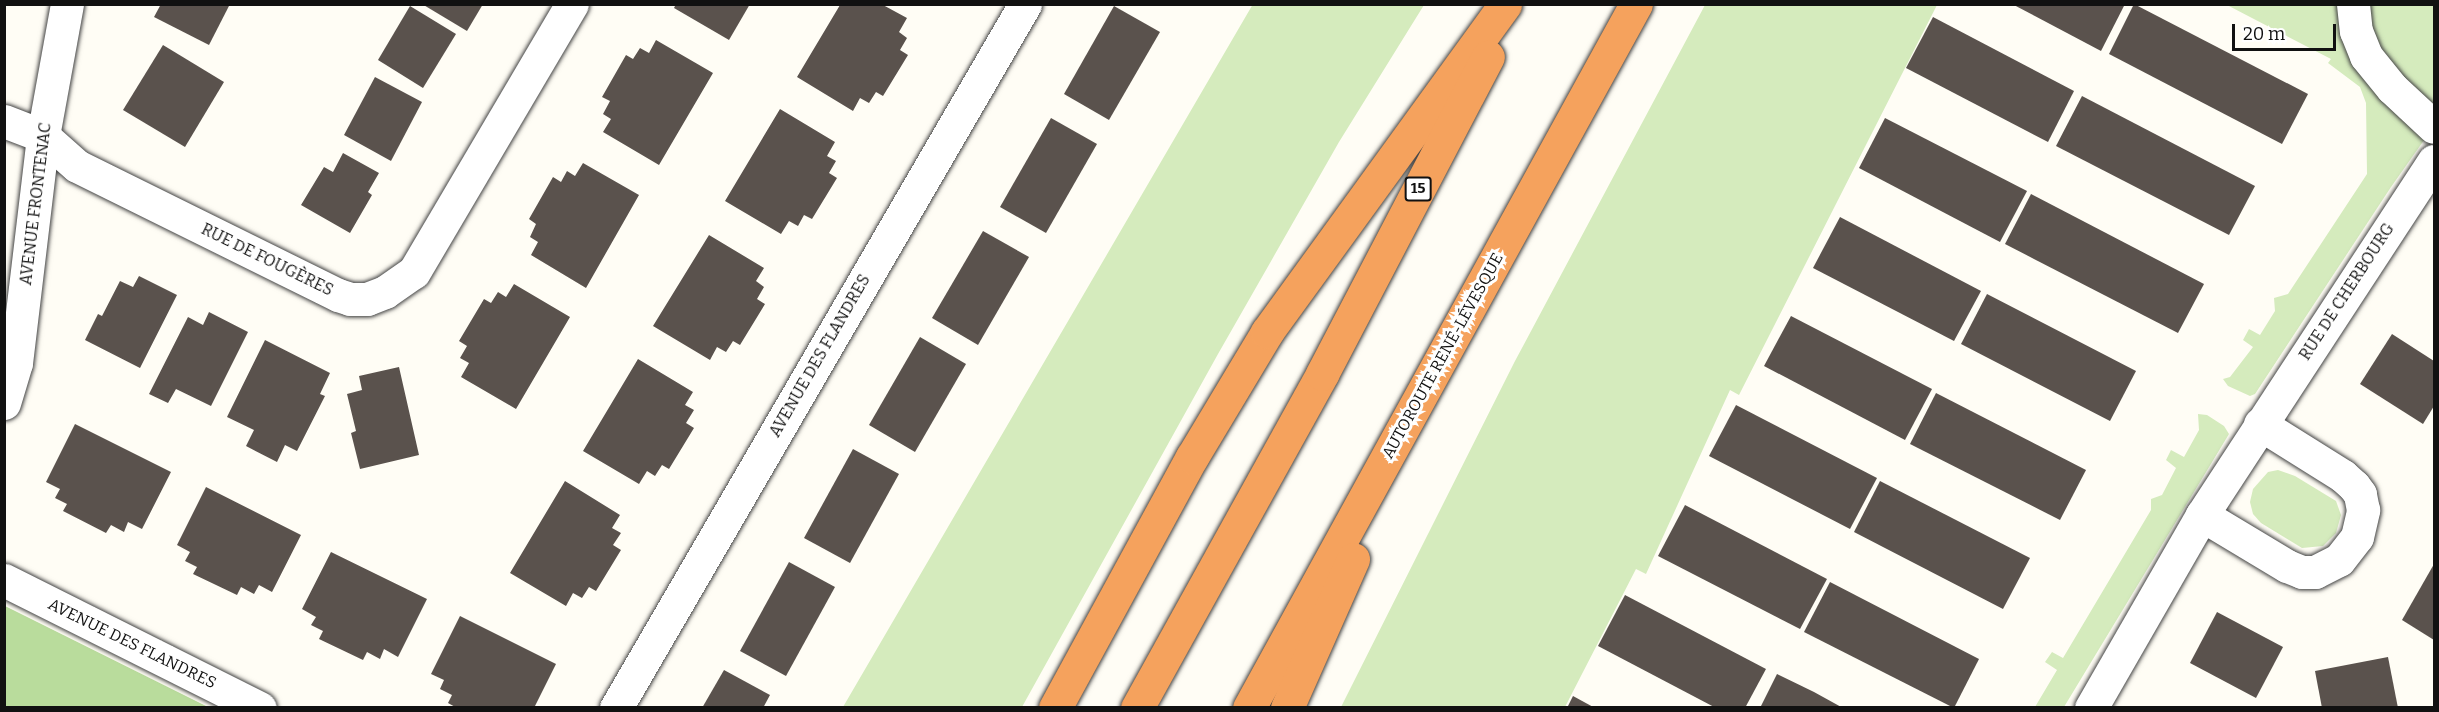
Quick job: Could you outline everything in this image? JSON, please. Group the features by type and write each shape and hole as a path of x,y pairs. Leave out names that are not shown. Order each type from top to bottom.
{"highway":[{"path":"1055,708 1192,457 1267,332 1505,4"},
{"name":"15","path":"1137,708 1322,374 1515,4"},
{"name":"AUTOROUTE RENÉ-LÉVESQUE","path":"1249,708 1636,4"},
{"path":"1287,708 1441,360"}],"street":[{"name":"AVENUE FRONTENAC","path":"4,403 16,363 43,136 67,4"},
{"name":"RUE DE FOUGÈRES","path":"4,120 43,136 77,166 338,295 350,299 367,298 385,292 414,272 572,4"},
{"name":"AVENUE DES FLANDRES","path":"616,708 1024,4"},
{"path":"2354,4 2356,31 2366,56 2392,88 2434,127"},
{"name":"RUE DE CHERBOURG","path":"2091,708 2202,515 2434,161"},
{"path":"2202,515 2287,566 2302,572 2315,572 2332,564 2349,549 2357,537 2363,510 2360,494 2354,486 2343,476 2260,424"},
{"name":"AVENUE DES FLANDRES","path":"4,580 261,708"}],"green space":[{"path":"1253,4 1424,5 1339,142 1022,707 843,707"},
{"path":"1705,5 1937,5 1739,395 1730,390 1646,574 1636,569 1565,707 1341,707 1515,361"},
{"path":"2227,5 2434,5 2434,126 2391,187 2255,394 2250,396 2228,386 2223,379 2230,377 2253,347 2243,340 2249,329 2260,335 2275,311 2274,298 2288,294 2367,174 2366,103 2360,87 2328,63 2331,59"},
{"path":"2198,414 2207,415 2224,426 2229,434 2064,707 2035,707 2057,670 2045,662 2052,652 2063,658 2151,510 2151,499 2162,495 2176,468 2166,460 2171,450 2184,457 2199,430"},
{"path":"2278,470 2295,476 2336,501 2341,515 2336,533 2323,546 2302,548 2261,523 2253,514 2250,502 2253,489 2268,472"},
{"path":"5,606 208,707 5,707"}],"building":[{"path":"161,4 230,4 209,45 154,17"},
{"path":"422,4 483,4 467,31"},
{"path":"676,4 750,4 729,40 674,8"},
{"path":"2012,4 2125,4 2101,51"},
{"path":"2134,4 2308,94 2282,144 2109,54"},
{"path":"840,5 883,5 907,18 899,32 907,38 900,50 908,55 883,96 876,92 869,103 860,98 853,111 797,77"},
{"path":"410,6 456,34 423,88 378,60"},
{"path":"1114,6 1160,32 1109,120 1064,94"},
{"path":"1933,17 2074,91 2048,142 1906,68"},
{"path":"656,40 713,73 659,165 603,132 611,119 603,114 610,101 602,97 626,55 633,59 640,48 649,53"},
{"path":"163,45 224,82 185,147 123,110"},
{"path":"375,77 422,102 391,161 344,135"},
{"path":"2082,96 2255,186 2229,235 2056,146"},
{"path":"780,109 835,142 827,156 836,161 829,173 837,178 812,219 804,215 798,226 789,221 781,234 725,201"},
{"path":"1051,118 1097,144 1046,233 1000,207"},
{"path":"1885,118 2027,191 2000,242 1859,168"},
{"path":"343,153 379,173 368,192 372,195 350,233 301,205 324,167 333,172"},
{"path":"583,163 639,195 586,288 531,255 538,242 530,237 536,224 529,219 553,177 561,182 567,171 575,176"},
{"path":"2031,194 2204,284 2178,333 2005,244"},
{"path":"1840,217 1981,291 1954,341 1813,268"},
{"path":"983,231 1029,257 978,345 932,318"},
{"path":"709,235 764,268 756,281 764,287 757,299 765,304 740,345 733,341 726,352 717,347 710,360 653,326"},
{"path":"139,276 177,295 140,368 85,340 98,314 102,316 120,281 133,287"},
{"path":"514,284 570,317 516,409 461,377 469,363 460,358 467,346 459,341 484,299 491,303 498,292 506,297"},
{"path":"1987,294 2136,371 2110,421 1961,344"},
{"path":"209,312 248,332 211,406 176,389 168,403 149,394 188,317 203,325"},
{"path":"1791,316 1932,389 1905,440 1764,366"},
{"path":"2392,334 2434,361 2434,406 2423,424 2360,384"},
{"path":"920,337 966,364 915,452 869,425"},
{"path":"265,340 330,373 320,394 325,396 297,451 285,445 277,462 246,446 254,430 227,417"},
{"path":"638,359 693,392 685,405 694,410 686,423 694,428 669,469 662,465 655,476 647,471 639,484 583,451"},
{"path":"399,367 419,455 360,469 351,433 356,431 347,394 362,390 359,376"},
{"path":"1936,393 2086,470 2060,520 1910,444"},
{"path":"1736,405 1877,478 1850,529 1709,456"},
{"path":"75,424 171,472 142,529 128,522 124,532 111,525 106,533 63,511 67,504 55,498 60,489 46,482"},
{"path":"853,449 899,474 850,563 804,538"},
{"path":"565,481 620,515 612,528 621,533 613,545 621,550 596,591 589,587 582,598 573,593 566,606 510,573"},
{"path":"1880,481 2030,558 2003,609 1854,532"},
{"path":"206,487 301,535 272,592 259,585 254,594 241,587 237,595 193,574 197,567 185,561 190,552 177,545"},
{"path":"1685,505 1827,579 1800,629 1658,556"},
{"path":"331,552 427,599 398,657 384,649 380,659 367,652 363,660 319,639 323,631 311,625 316,617 302,609"},
{"path":"789,562 835,587 786,676 740,651"},
{"path":"2434,564 2434,640 2402,620"},
{"path":"1830,582 1979,659 1954,708 1804,632"},
{"path":"1625,595 1766,669 1745,708 1716,708 1598,646"},
{"path":"2217,612 2283,647 2256,698 2190,663"},
{"path":"460,616 556,664 534,708 457,708 448,703 452,695 440,689 444,680 431,674"},
{"path":"2388,657 2398,708 2322,708 2315,671"},
{"path":"724,670 770,695 763,708 702,708"},
{"path":"1777,674 1814,692 1843,708 1760,708"},
{"path":"1573,696 1595,708 1567,708"}]}
